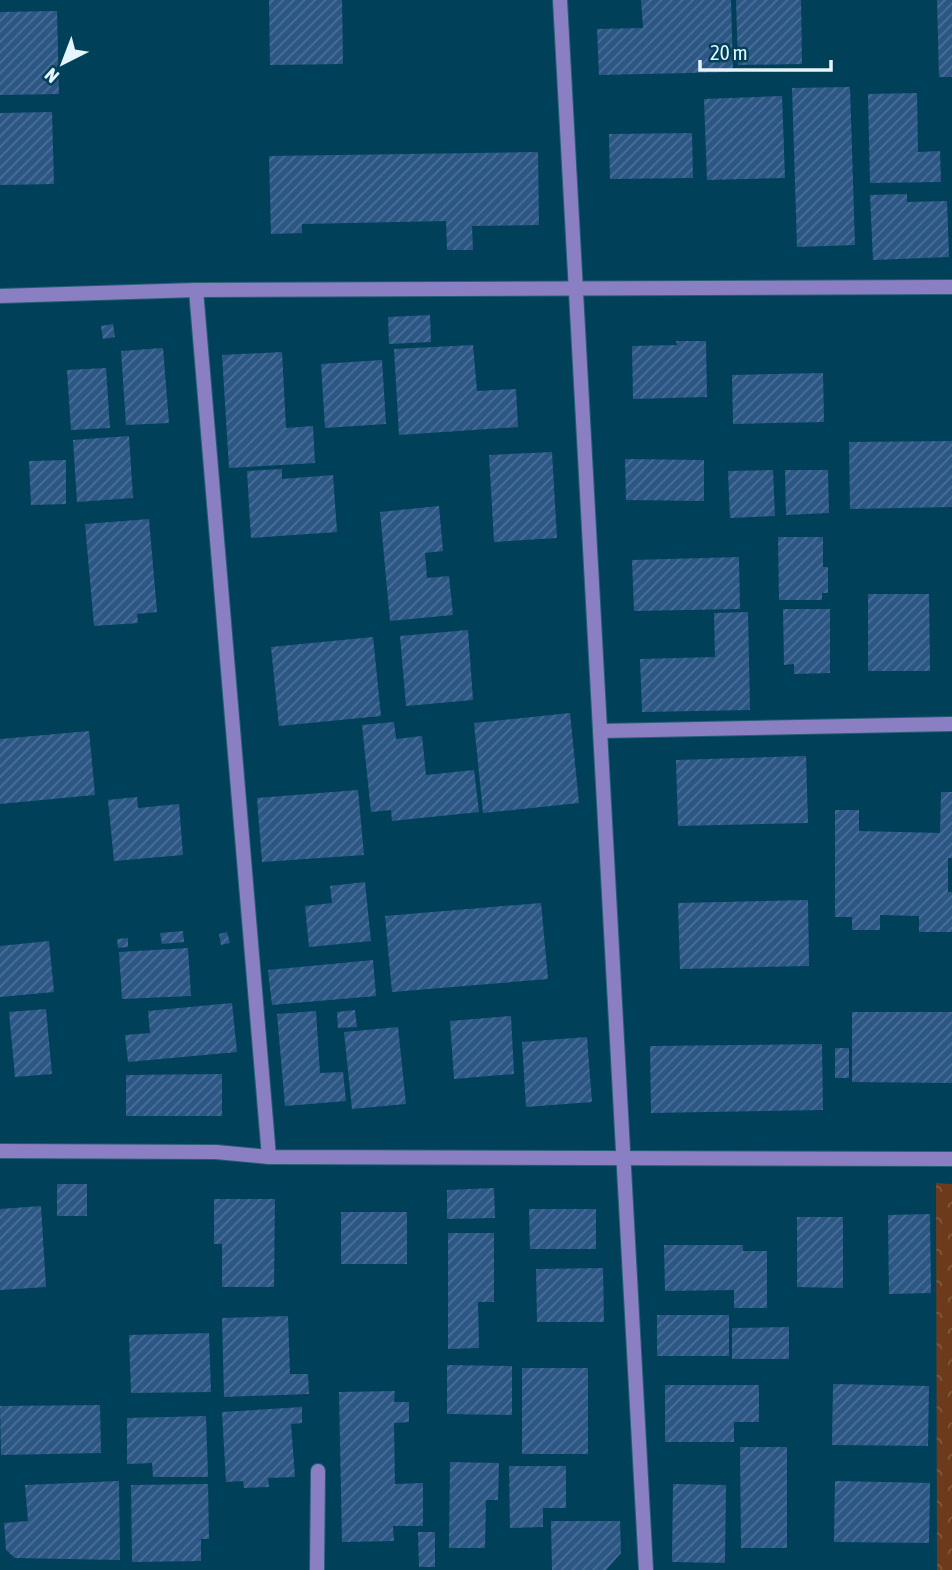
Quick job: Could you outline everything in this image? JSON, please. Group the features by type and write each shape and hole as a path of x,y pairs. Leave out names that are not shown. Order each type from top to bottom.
{"street":[{"path":"560,0 646,1570"},
{"path":"0,296 196,290 952,287"},
{"path":"196,290 270,1157"},
{"path":"600,731 952,724"},
{"path":"0,1151 216,1152 270,1157 952,1159"},
{"path":"317,1570 318,1471"}],"green space":[{"path":"936,1183 952,1184 952,1570 937,1570"}],"building":[{"path":"269,0 342,0 343,64 270,65"},
{"path":"641,0 731,0 733,72 599,75 597,29 643,28"},
{"path":"736,0 801,0 802,64 738,65"},
{"path":"937,0 952,0 952,77 939,77"},
{"path":"57,11 59,94 0,95 0,12"},
{"path":"850,87 855,245 797,247 792,88"},
{"path":"917,93 918,152 940,151 941,182 870,183 868,94"},
{"path":"782,96 785,178 707,180 704,99"},
{"path":"52,112 54,184 0,185 0,113"},
{"path":"692,133 693,178 610,179 609,134"},
{"path":"538,152 539,225 472,226 473,250 447,250 446,221 302,224 302,233 271,234 269,156"},
{"path":"907,194 907,202 947,201 949,257 873,260 870,195"},
{"path":"430,315 431,342 389,344 388,317"},
{"path":"113,324 115,337 103,339 101,326"},
{"path":"676,341 706,341 707,397 633,399 632,346 677,345"},
{"path":"473,345 477,391 516,389 518,427 399,435 394,349"},
{"path":"163,348 169,423 126,425 121,351"},
{"path":"282,352 286,428 313,426 315,463 229,468 222,355"},
{"path":"382,360 386,424 325,428 321,364"},
{"path":"106,368 110,428 71,430 67,370"},
{"path":"823,373 824,422 733,424 732,375"},
{"path":"129,436 133,498 77,502 73,440"},
{"path":"952,441 952,507 850,509 849,442"},
{"path":"552,452 557,538 494,542 489,455"},
{"path":"625,459 704,460 704,501 626,500"},
{"path":"66,460 66,504 31,505 29,461"},
{"path":"282,469 282,479 333,475 337,532 251,538 247,471"},
{"path":"773,470 775,516 730,518 728,471"},
{"path":"785,470 828,470 829,513 786,515"},
{"path":"439,506 443,551 425,553 427,578 449,576 453,615 390,621 380,512"},
{"path":"149,519 157,612 137,614 138,623 94,626 85,524"},
{"path":"778,537 823,537 823,567 828,567 828,593 822,593 822,600 779,600"},
{"path":"739,557 740,609 634,611 632,560"},
{"path":"868,594 929,594 930,671 868,671"},
{"path":"783,609 830,609 830,673 794,674 794,664 784,665"},
{"path":"748,612 750,710 642,712 640,659 715,657 714,613"},
{"path":"468,630 473,700 406,706 400,636"},
{"path":"373,637 381,716 279,726 271,647"},
{"path":"570,713 579,803 483,813 474,723"},
{"path":"394,722 396,739 422,736 426,775 474,770 479,812 392,821 391,810 371,812 362,725"},
{"path":"89,731 95,795 0,804 0,739"},
{"path":"806,756 808,823 678,826 676,760"},
{"path":"358,790 364,855 262,862 257,798"},
{"path":"941,792 952,792 952,858 948,858 948,892 952,892 952,932 919,932 919,916 880,915 880,930 852,930 852,917 835,917 835,810 859,810 859,831 940,833"},
{"path":"137,797 138,808 179,804 183,855 114,861 108,800"},
{"path":"365,882 371,941 309,947 305,906 332,903 330,886"},
{"path":"808,900 809,966 680,969 678,903"},
{"path":"541,903 548,979 392,992 385,916"},
{"path":"183,931 184,942 162,944 160,933"},
{"path":"227,932 230,943 221,945 219,934"},
{"path":"128,938 128,947 118,948 117,939"},
{"path":"49,941 54,992 0,997 0,946"},
{"path":"188,948 191,996 122,999 119,952"},
{"path":"373,960 376,996 272,1005 268,970"},
{"path":"232,1003 237,1052 128,1062 125,1035 150,1033 148,1011"},
{"path":"46,1009 52,1074 15,1077 9,1012"},
{"path":"355,1010 357,1027 338,1028 337,1012"},
{"path":"316,1011 320,1073 343,1072 346,1101 285,1106 277,1014"},
{"path":"852,1012 952,1012 952,1083 852,1082"},
{"path":"511,1016 514,1074 454,1079 450,1021"},
{"path":"398,1027 406,1104 352,1109 344,1032"},
{"path":"587,1037 592,1102 526,1107 522,1042"},
{"path":"822,1044 823,1110 651,1113 650,1046"},
{"path":"835,1048 849,1048 849,1078 835,1078"},
{"path":"222,1074 222,1116 126,1116 126,1075"},
{"path":"57,1184 87,1184 87,1216 57,1216"},
{"path":"494,1188 495,1218 447,1219 447,1190"},
{"path":"214,1199 275,1199 274,1287 222,1287 222,1244 214,1244"},
{"path":"41,1206 46,1287 0,1290 0,1209"},
{"path":"529,1209 596,1209 596,1249 530,1249"},
{"path":"341,1212 407,1212 407,1264 341,1264"},
{"path":"930,1214 931,1293 889,1294 888,1215"},
{"path":"797,1217 843,1217 843,1288 797,1287"},
{"path":"448,1233 494,1233 494,1302 478,1302 479,1348 448,1349"},
{"path":"664,1245 743,1245 743,1251 767,1251 767,1308 734,1308 734,1290 665,1291"},
{"path":"603,1268 604,1322 537,1322 536,1269"},
{"path":"657,1315 729,1315 729,1356 657,1356"},
{"path":"288,1316 290,1374 308,1374 309,1394 224,1397 222,1318"},
{"path":"789,1327 789,1359 732,1359 732,1328"},
{"path":"209,1333 211,1392 131,1393 129,1335"},
{"path":"447,1365 512,1366 512,1415 447,1414"},
{"path":"522,1368 588,1368 588,1454 522,1454"},
{"path":"833,1384 929,1386 928,1446 832,1445"},
{"path":"665,1385 759,1385 759,1422 734,1422 734,1442 665,1442"},
{"path":"395,1391 394,1402 409,1402 409,1422 394,1423 395,1484 423,1483 423,1526 393,1526 394,1541 342,1542 339,1392"},
{"path":"100,1405 101,1453 1,1455 0,1406"},
{"path":"302,1407 302,1423 291,1424 295,1477 268,1478 269,1487 244,1488 243,1481 226,1482 222,1412"},
{"path":"206,1416 208,1477 153,1477 152,1463 127,1464 127,1418"},
{"path":"740,1447 787,1447 787,1548 741,1548"},
{"path":"450,1462 499,1463 498,1500 486,1500 485,1548 449,1548"},
{"path":"509,1466 566,1466 566,1508 543,1508 543,1527 510,1528"},
{"path":"119,1481 120,1560 15,1558 6,1550 4,1523 28,1521 25,1485"},
{"path":"835,1481 930,1483 929,1543 834,1542"},
{"path":"208,1484 209,1539 201,1539 201,1561 132,1562 131,1485"},
{"path":"673,1484 726,1485 725,1563 672,1562"},
{"path":"551,1521 620,1521 621,1553 606,1570 552,1570"},
{"path":"418,1532 435,1532 435,1567 419,1567"}]}
